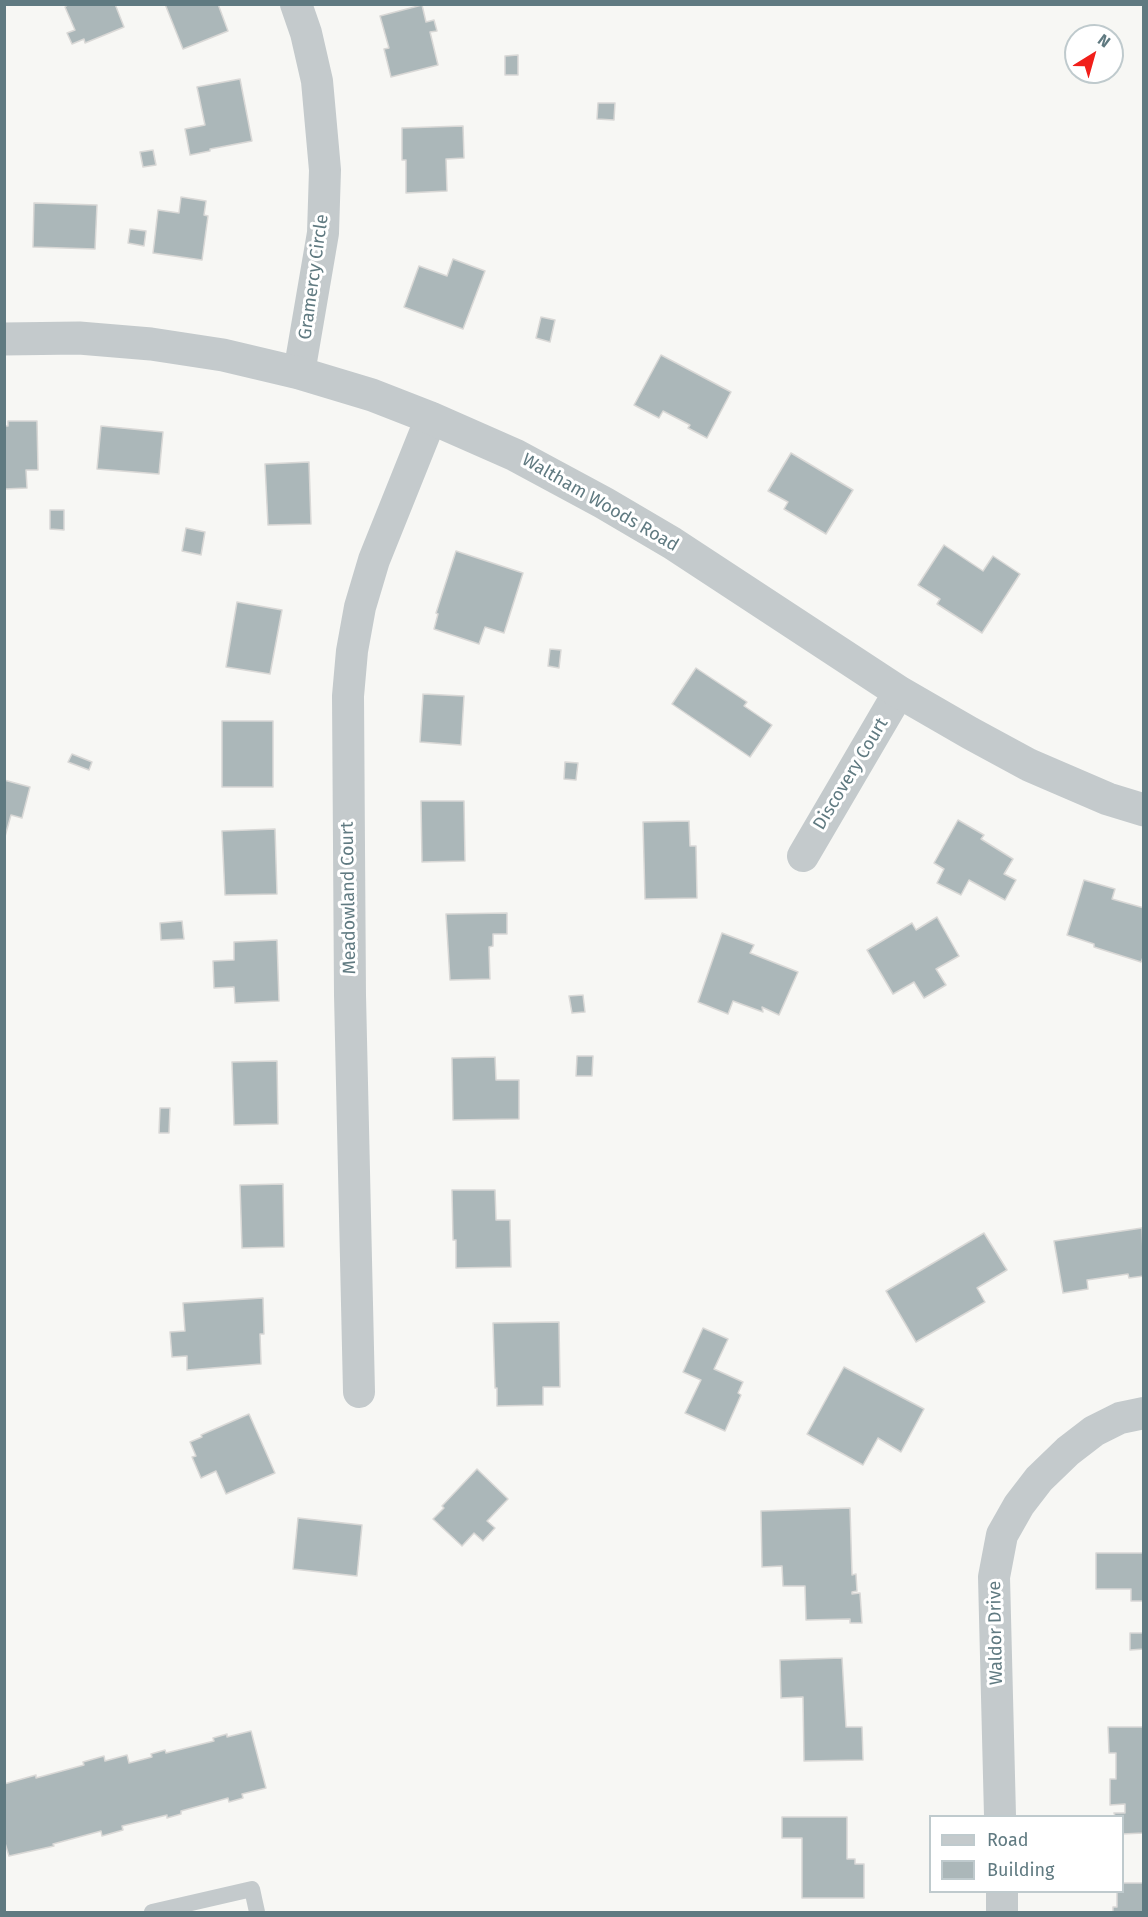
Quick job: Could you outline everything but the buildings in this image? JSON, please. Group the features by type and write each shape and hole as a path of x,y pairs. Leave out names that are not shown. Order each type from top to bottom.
{"street":[{"name":"Gramercy Circle","path":"296,4 306,33 317,81 326,170 323,233 299,373"},
{"name":"Waltham Woods Road","path":"4,339 79,338 151,344 223,355 299,373 372,395 431,418 515,455 604,503 672,543 899,692 1029,765 1108,799 1143,810"},
{"name":"Meadowland Court","path":"359,1392 350,995 348,696 352,651 360,607 374,560 431,418"},
{"name":"Discovery Court","path":"803,856 899,692"},
{"name":"Waldor Drive","path":"1000,1815 994,1577 1002,1535 1019,1505 1039,1479 1068,1451 1094,1431 1120,1418 1143,1413"},
{"path":"1002,1893 1002,1912"}],"lane":[{"path":"152,1912 252,1889 257,1912"}]}
